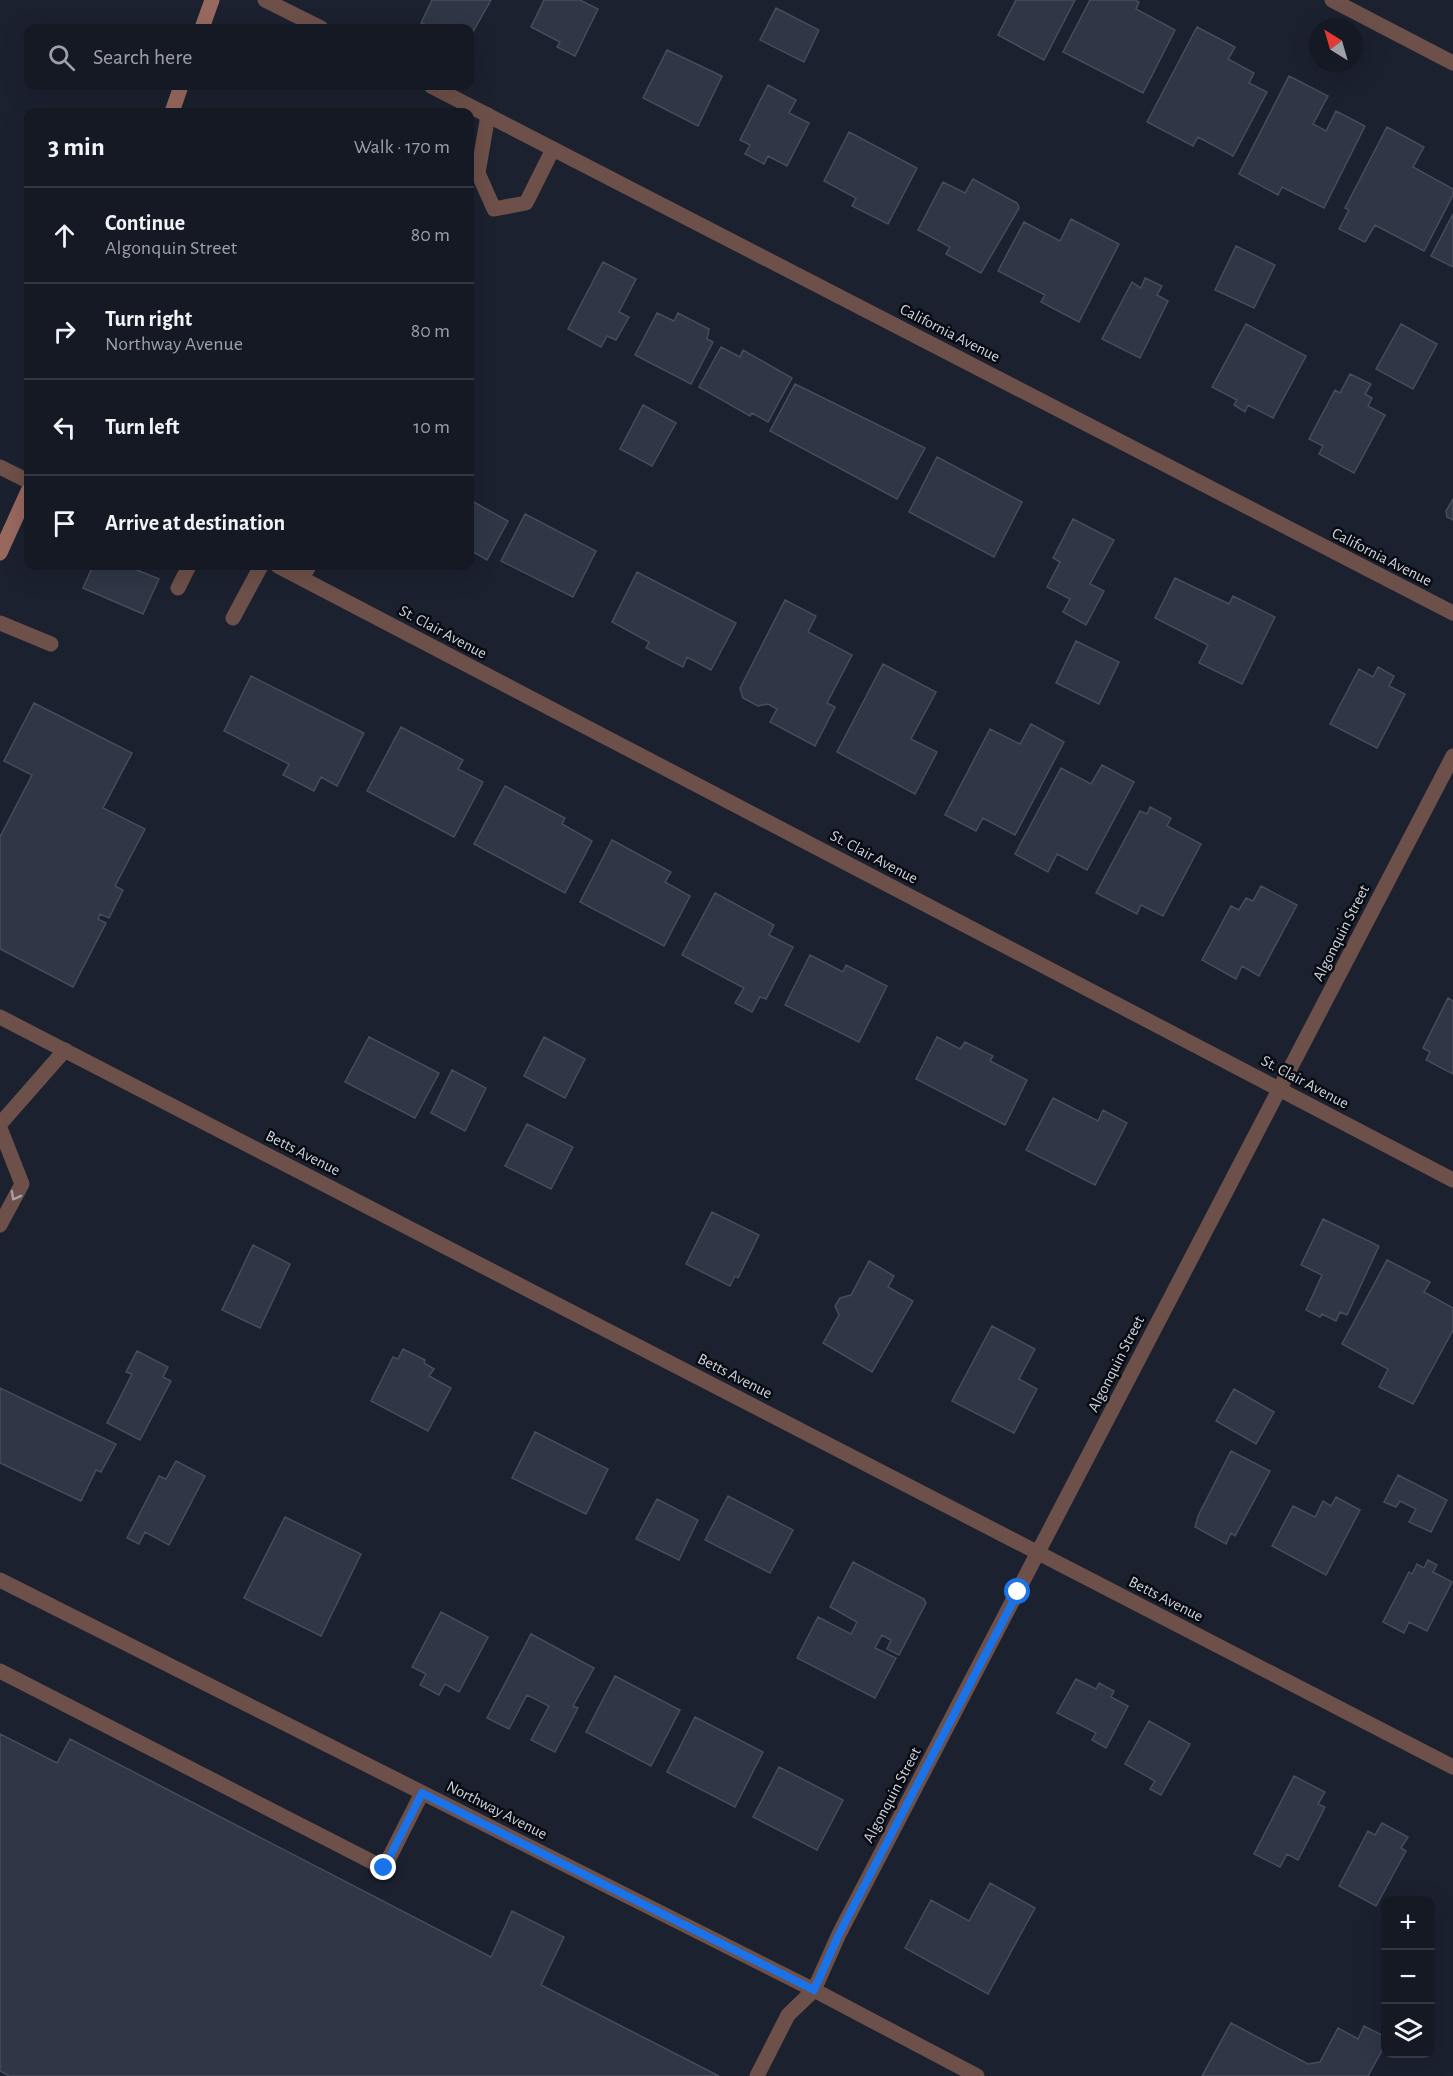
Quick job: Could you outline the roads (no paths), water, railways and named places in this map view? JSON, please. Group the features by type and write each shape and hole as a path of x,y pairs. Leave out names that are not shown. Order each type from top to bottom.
{"main road":[{"path":"203,24 212,0"},
{"path":"175,108 180,90"},
{"path":"0,552 24,500"}],"street":[{"path":"266,0 313,24"},
{"path":"1332,0 1453,63"},
{"name":"California Avenue","path":"439,90 1453,614"},
{"path":"488,115 478,173 494,209 526,204 553,148"},
{"path":"0,467 24,479"},
{"path":"178,588 187,570"},
{"path":"233,618 259,570"},
{"name":"St. Clair Avenue","path":"305,572 1453,1180"},
{"path":"0,623 51,644"},
{"name":"Algonquin Street","path":"814,1990 839,1934 1453,756"},
{"name":"Betts Avenue","path":"0,1017 1453,1767"},
{"path":"0,1225 22,1184 0,1126 65,1050"},
{"name":"Northway Avenue","path":"0,1580 814,1990 977,2076"},
{"path":"0,1671 384,1868 422,1793"},
{"path":"757,2076 788,2015 814,1990"}]}
